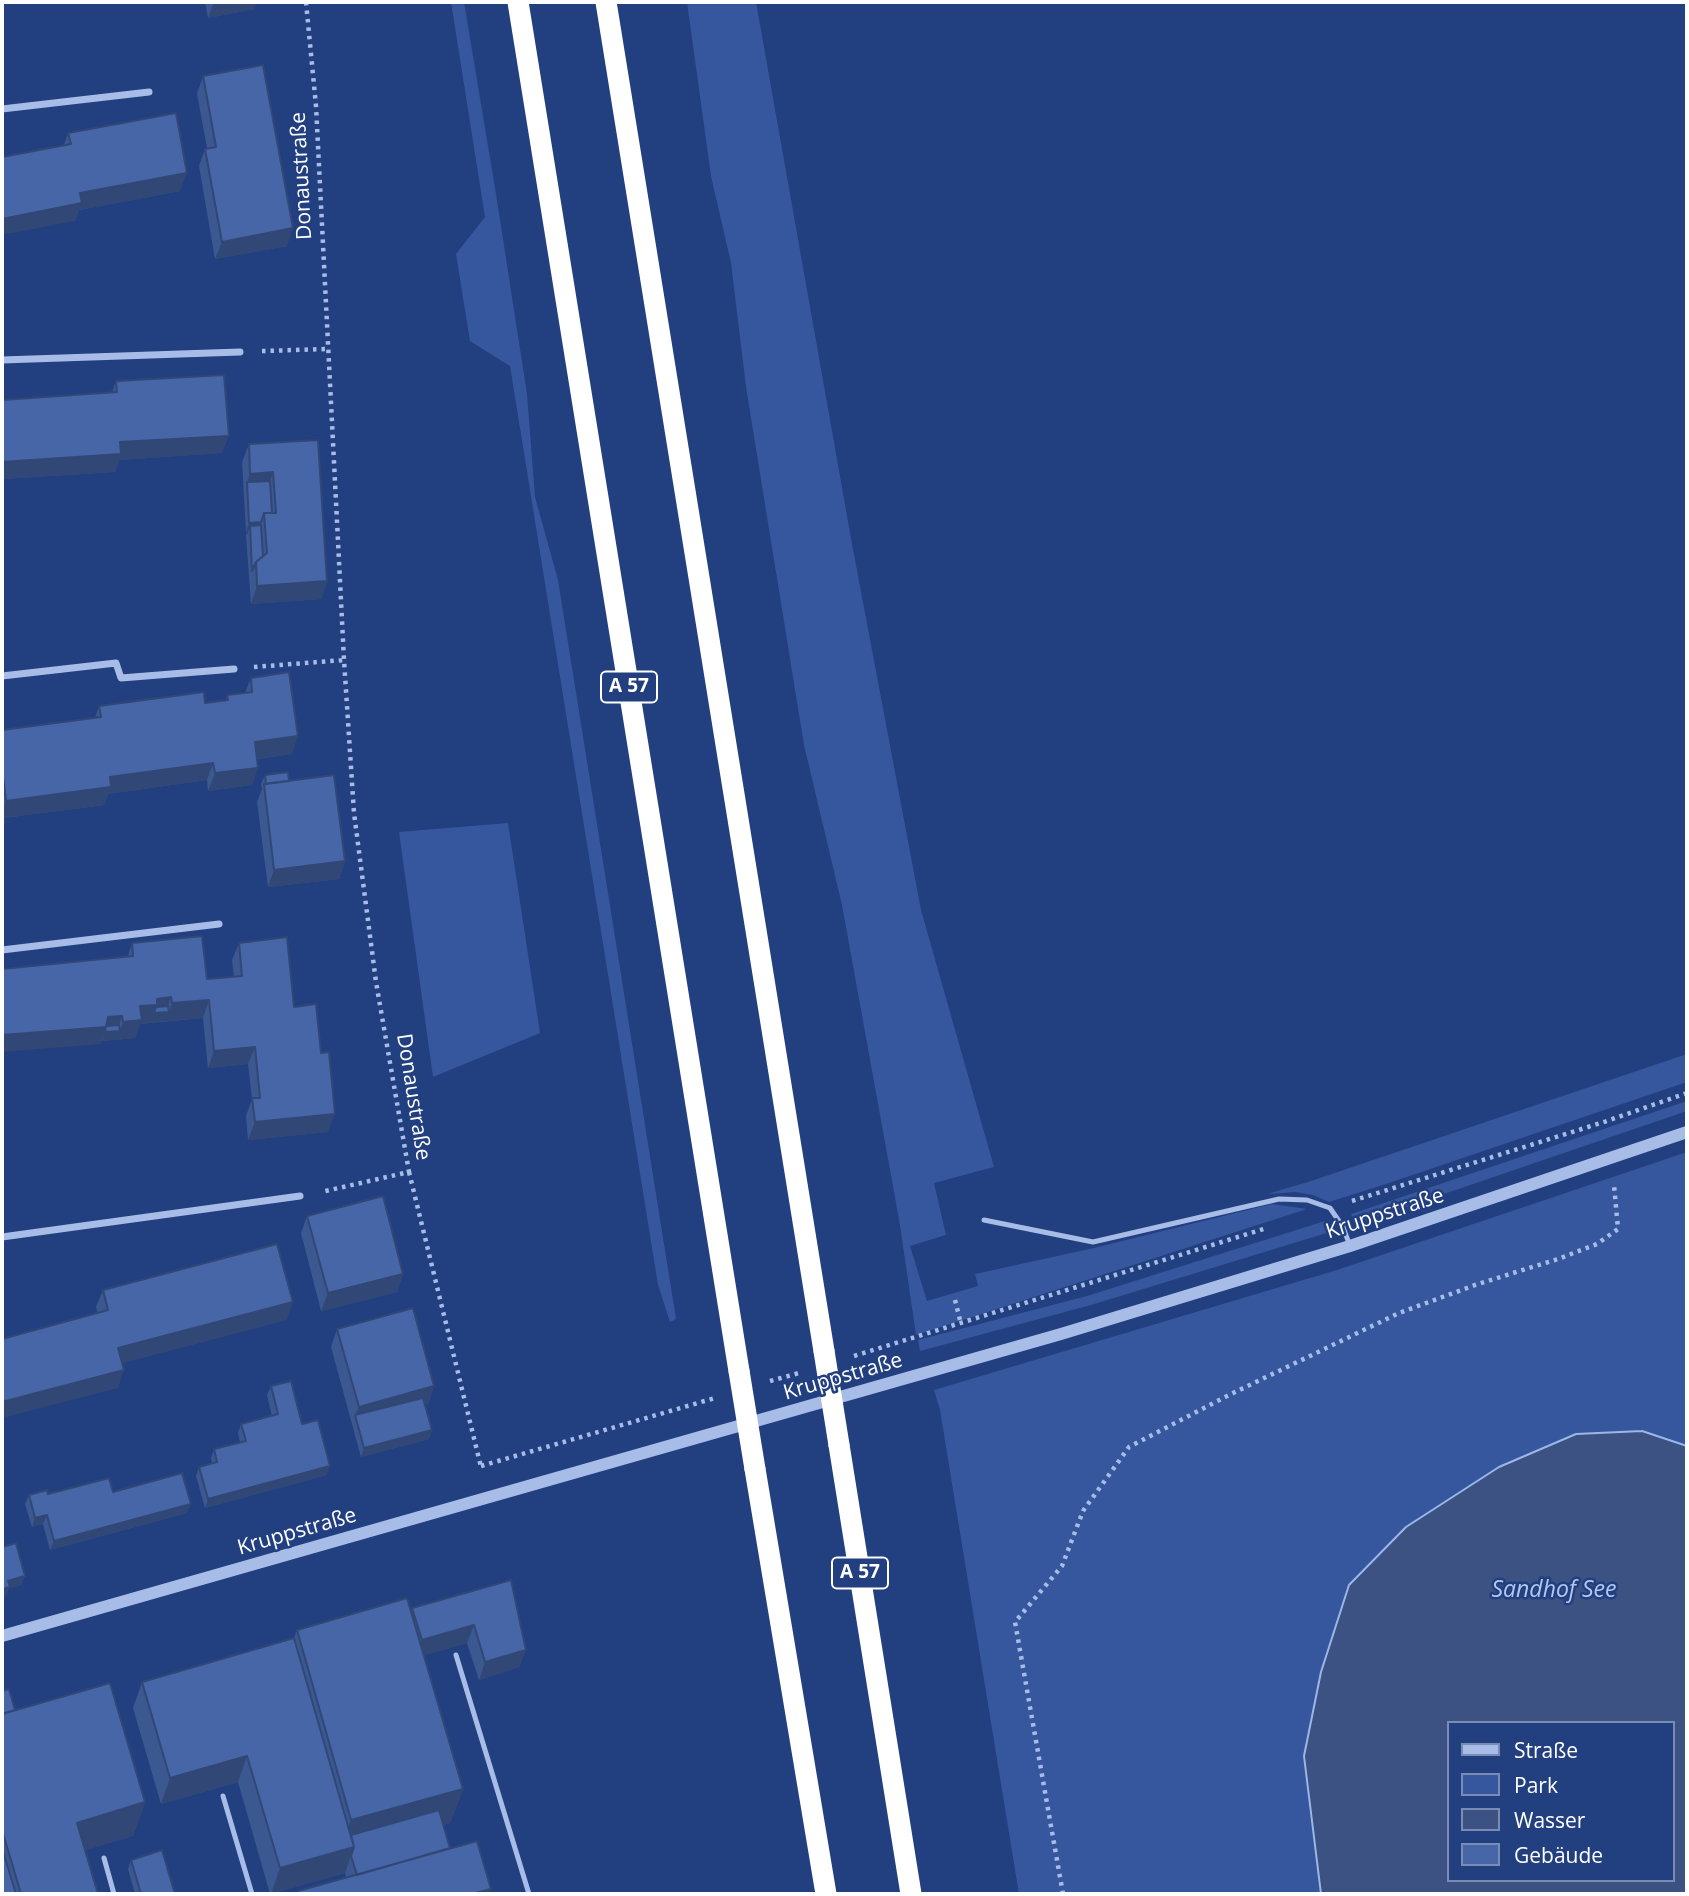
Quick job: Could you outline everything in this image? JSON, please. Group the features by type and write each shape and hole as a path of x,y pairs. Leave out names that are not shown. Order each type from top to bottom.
{"highway":[{"name":"A 57","path":"519,2 739,1371 826,1894"},
{"name":"A 57","path":"606,2 911,1894"}],"street":[{"path":"2,109 149,92"},
{"path":"2,360 240,352"},
{"path":"2,676 116,663 121,678 234,669"},
{"path":"2,950 219,924"},
{"name":"Kruppstraße","path":"2,1636 1061,1334 1350,1247 1687,1132"},
{"path":"2,1237 300,1196"}],"lane":[{"path":"984,1220 1093,1242 1279,1199 1307,1200 1330,1208 1343,1227 1350,1247"},
{"path":"456,1655 529,1894"},
{"path":"223,1796 253,1894"},
{"path":"104,1858 114,1894"}],"path":[{"name":"Donaustraße","path":"300,1196 409,1172 376,982 356,826 344,660 316,106 306,2"},
{"path":"240,352 328,349"},
{"path":"234,669 344,660"},
{"path":"1330,1208 1604,1122 1687,1093"},
{"path":"1063,1894 1015,1622 1062,1566 1083,1511 1129,1447 1229,1395 1399,1313 1597,1244 1618,1228 1616,1194 1608,1160"},
{"path":"409,1172 489,1497"},
{"path":"845,1359 1277,1225"},
{"path":"955,1300 961,1324"},
{"path":"768,1382 806,1371"},
{"path":"481,1466 716,1398"}],"green space":[{"path":"451,2 464,2 496,194 527,394 535,497 558,580 676,1319 670,1322 658,1285 510,366 470,341 456,254 485,217"},
{"path":"687,2 756,2 852,544 921,910 994,1167 934,1183 946,1235 910,1246 927,1301 978,1286 975,1274 1272,1204 1307,1209 916,1335 900,1225 842,905 804,745 746,387 731,263 711,176"},
{"path":"508,823 540,1033 433,1077 399,832"},
{"path":"1687,1054 1687,1082 1386,1184 1329,1202 1296,1192 1267,1194 1308,1182"},
{"path":"1687,1101 1687,1111 1356,1224 1351,1214"},
{"path":"1687,1152 1687,1446 1642,1431 1499,1467 1406,1527 1349,1585 1321,1672 1304,1756 1321,1894 1019,1894 940,1410 934,1390 1337,1270"},
{"path":"1325,1221 1330,1232 1091,1305 920,1351 918,1340 1087,1296"}],"water":[{"name":"Sandhof See","path":"1642,1431 1687,1446 1687,1894 1321,1894 1304,1756 1321,1672 1349,1585 1406,1527 1499,1467 1576,1434"}],"building":[{"path":"263,65 293,228 222,242 205,149 216,147 203,76"},
{"path":"176,113 187,173 80,193 82,203 2,219 2,157 71,144 68,133"},
{"path":"224,375 229,436 120,442 121,454 2,462 2,400 117,392 116,381"},
{"path":"318,440 327,581 257,586 256,562 267,553 264,513 276,513 273,472 250,474 249,444"},
{"path":"270,481 272,513 264,513 261,522 249,523 247,482"},
{"path":"261,525 263,556 252,571 250,526"},
{"path":"289,672 298,736 255,742 258,768 215,773 213,763 110,777 111,787 6,801 2,768 2,730 101,717 99,706 204,692 205,703 228,700 227,695 252,692 251,678"},
{"path":"288,772 289,781 266,784 265,775"},
{"path":"334,775 345,861 274,870 264,784"},
{"path":"202,936 207,979 242,976 239,943 287,937 294,1007 316,1004 321,1053 329,1052 335,1114 255,1122 252,1098 260,1098 255,1047 214,1051 209,1000 172,1003 171,997 157,999 157,1005 140,1006 142,1020 123,1022 122,1016 108,1017 106,1027 2,1035 2,969 133,956 132,943"},
{"path":"168,1006 169,1012 154,1013 156,1007"},
{"path":"119,1025 120,1031 105,1032 106,1026"},
{"path":"383,1196 403,1274 328,1293 307,1216"},
{"path":"277,1244 293,1302 118,1348 124,1370 2,1402 2,1339 108,1310 103,1290"},
{"path":"413,1308 434,1386 359,1407 337,1329"},
{"path":"291,1381 302,1424 318,1420 330,1466 208,1499 199,1467 217,1462 214,1449 246,1441 241,1424 278,1414 271,1386"},
{"path":"423,1398 432,1430 364,1448 355,1415"},
{"path":"182,1473 191,1504 54,1541 47,1515 35,1518 29,1495 47,1490 48,1494 109,1478 113,1492"},
{"path":"16,1543 25,1576 8,1581 10,1587 2,1589 2,1547"},
{"path":"511,1580 526,1650 485,1662 474,1625 422,1640 412,1608"},
{"path":"407,1598 463,1789 351,1820 297,1630"},
{"path":"294,1638 354,1847 280,1868 247,1756 170,1778 142,1682"},
{"path":"110,1683 145,1802 77,1823 98,1894 21,1894 2,1830 2,1714"},
{"path":"9,1689 15,1710 2,1714 2,1691"},
{"path":"439,1810 450,1848 357,1875 351,1856 354,1847 351,1835"},
{"path":"477,1841 491,1889 472,1894 299,1894 298,1891"},
{"path":"2,1848 16,1894 2,1894"},
{"path":"162,1850 175,1894 141,1894 131,1860"}]}
